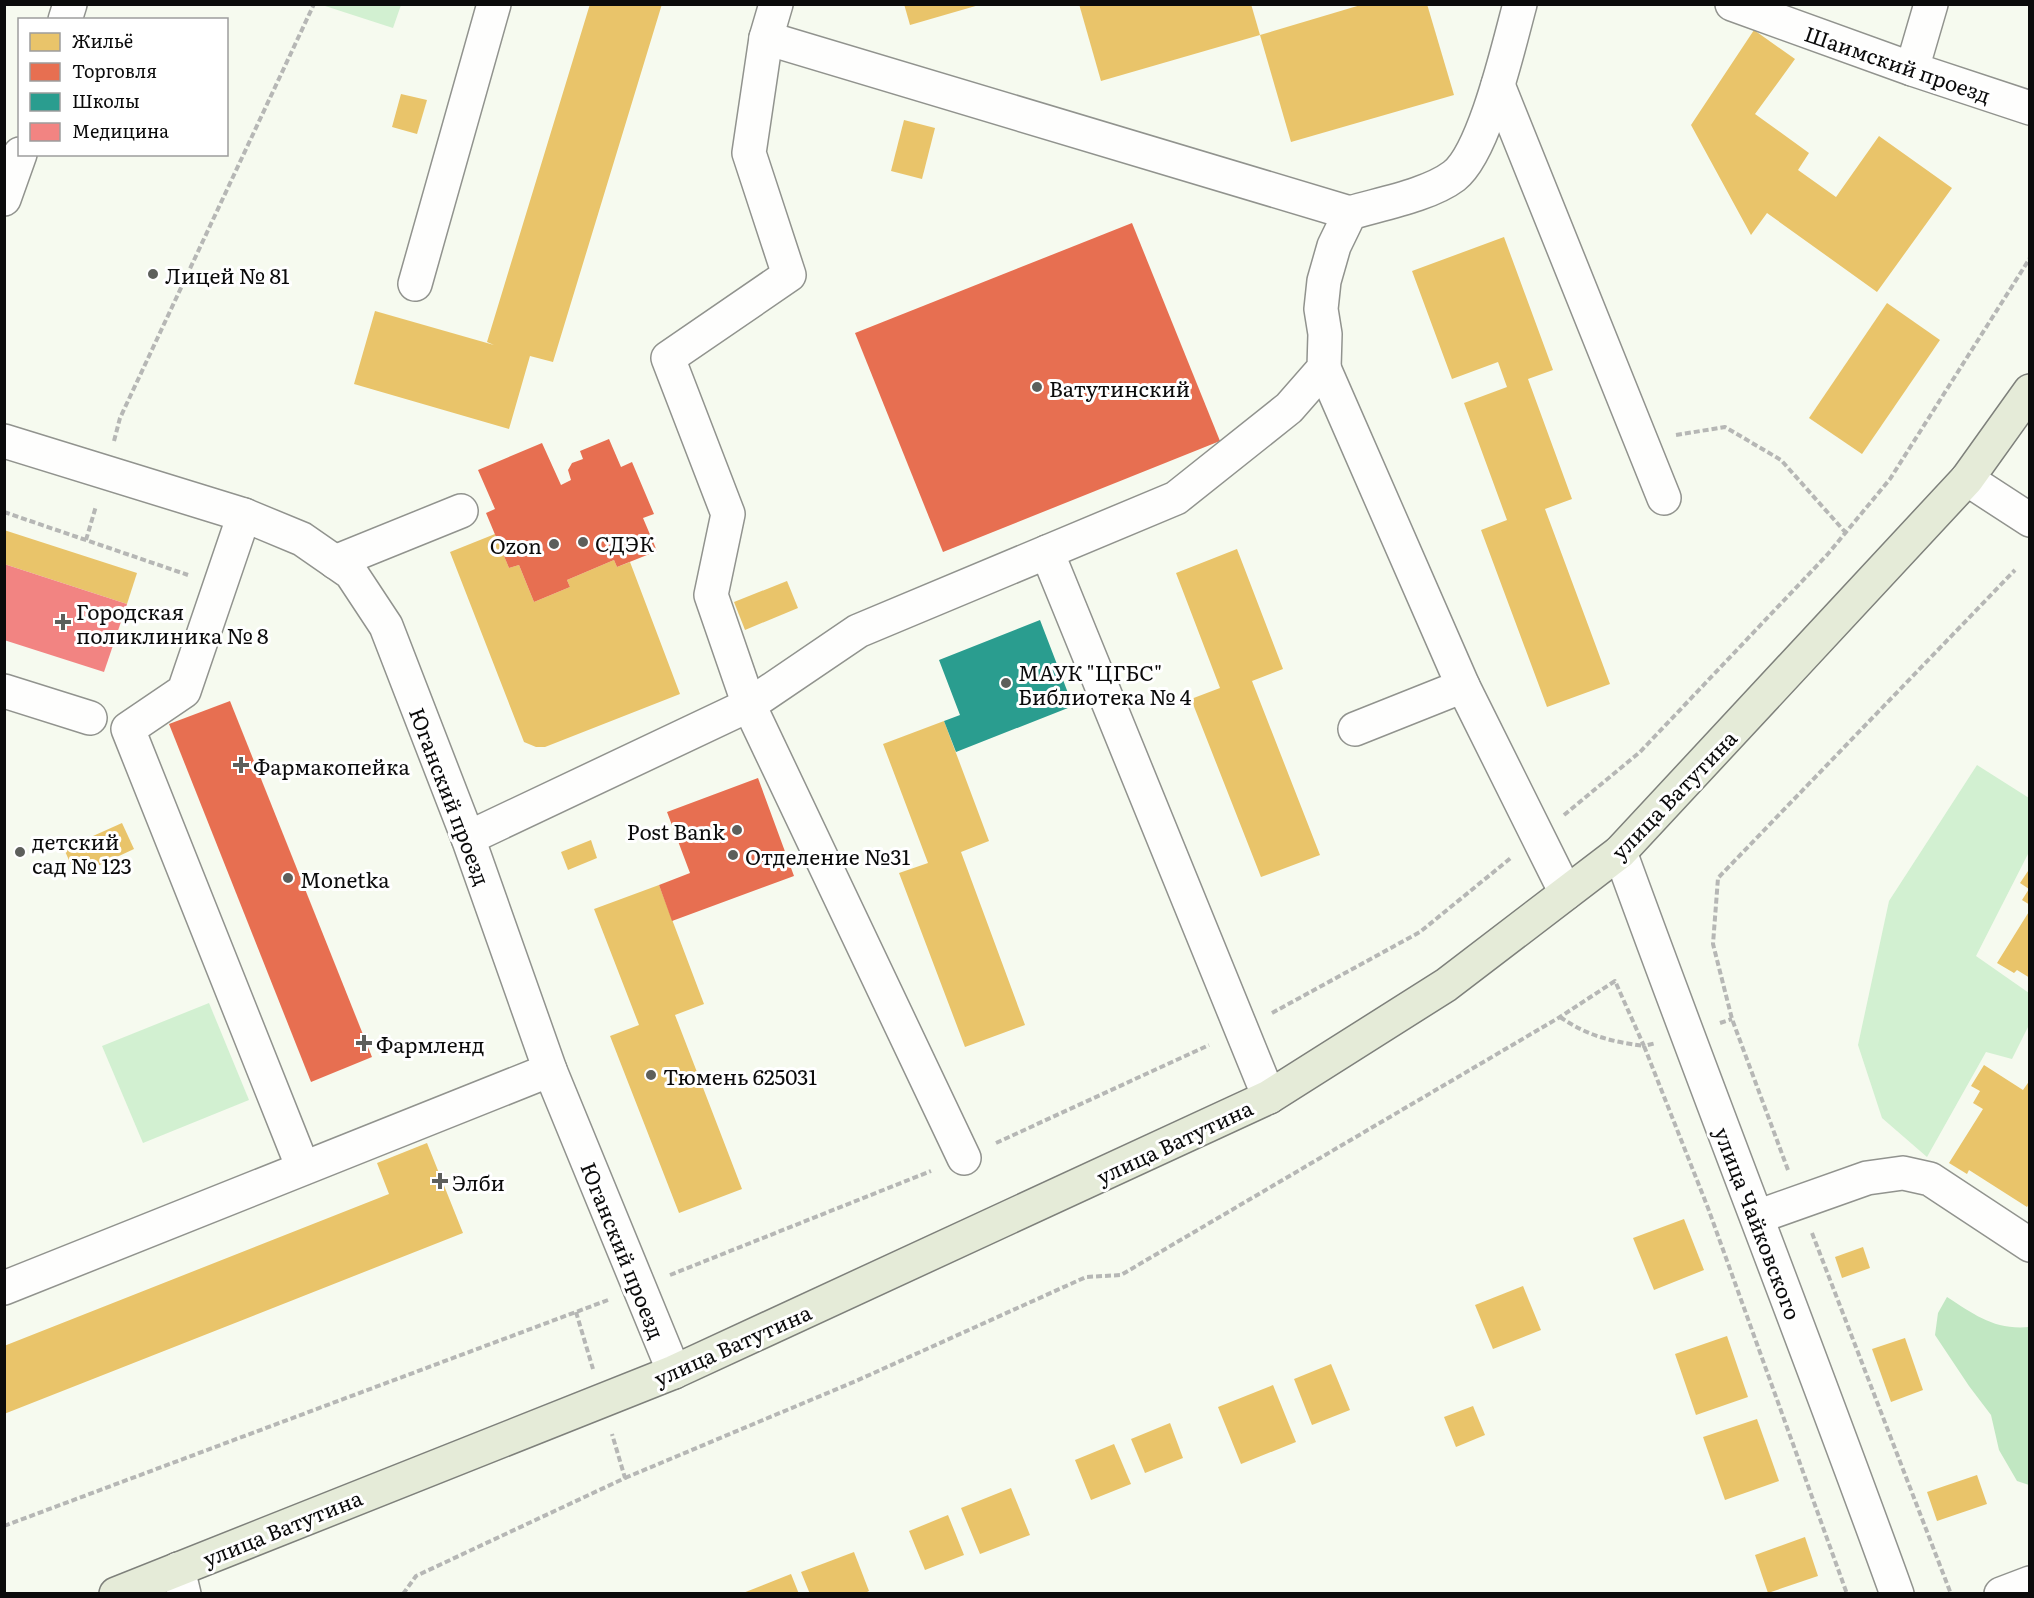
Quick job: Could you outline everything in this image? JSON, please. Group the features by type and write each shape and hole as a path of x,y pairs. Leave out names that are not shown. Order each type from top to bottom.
{"main road":[{"name":"улица Ватутина","path":"116,1593 181,1581 602,1400 675,1372 1269,1097 1446,985 1620,852 1967,479 2030,391"}],"street":[{"path":"415,284 494,4"},
{"path":"776,4 766,38 749,153 789,275 668,358 728,514 711,595 748,705 964,1158"},
{"name":"Шаимский проезд","path":"1732,4 1912,69 2030,108"},
{"path":"1912,69 1931,4"},
{"path":"766,38 1350,213 1428,189 1455,176 1472,155 1498,85 1510,7"},
{"path":"1498,85 1664,498"},
{"path":"4,199 19,156"},
{"path":"1350,213 1334,246 1324,281 1321,309 1325,334 1324,368 1463,686 1566,893"},
{"path":"468,838 748,705 858,631 1176,498 1289,408 1324,368"},
{"name":"Юганский проезд","path":"4,441 244,515 302,539 351,573 386,626 468,838 550,1070 675,1372"},
{"path":"1967,479 2030,520"},
{"path":"335,562 461,511"},
{"path":"244,515 184,691 128,729 303,1168"},
{"path":"1047,552 1269,1097"},
{"path":"1355,729 1463,686"},
{"path":"4,692 90,718"},
{"name":"улица Чайковского","path":"1620,852 1897,1593"},
{"path":"4,1288 550,1070"},
{"path":"1757,1217 1867,1178 1903,1173 1930,1179 2030,1245"},
{"path":"2001,1593 2030,1583"}],"path":[{"path":"120,418 314,4"},
{"path":"4,1526 576,1312 964,1158 1242,1029 1420,932 1641,752 1827,555 1890,479 2030,258"},
{"path":"1641,441 1725,427 1781,460 1846,533"},
{"path":"4,512 220,586"},
{"path":"1951,1593 1732,1019 1713,944 1718,878 2015,570"},
{"path":"403,1593 416,1576 625,1479 856,1381 1086,1276 1121,1275 1560,1017 1615,981 1644,1046 1708,1208 1847,1593"},
{"path":"1560,1017 1581,1032 1615,1042 1644,1046 1732,1019"},
{"path":"576,1312 625,1479"}],"green space":[{"path":"322,5 401,5 393,28"},
{"path":"1977,765 2029,798 2029,852 1976,956 2029,993 2029,1025 2012,1059 1986,1052 1927,1157 1882,1118 1858,1045 1889,901"},
{"path":"209,1003 249,1100 143,1143 102,1046"},
{"path":"1947,1297 1995,1324 2029,1327 2029,1485 2017,1481 1999,1450 1991,1415 1935,1335 1938,1313"}],"building: Жильё":[{"path":"590,4 662,4 553,362 530,356 509,429 354,384 375,311 494,345 487,342"},
{"path":"904,4 979,4 979,5 910,25"},
{"path":"1079,4 1251,4 1260,35 1101,81"},
{"path":"1364,4 1427,4 1454,95 1291,142 1260,35"},
{"path":"1754,30 1795,59 1755,114 1809,153 1798,170 1836,197 1879,136 1952,188 1877,292 1767,213 1751,235 1691,125"},
{"path":"401,94 427,100 417,134 392,127"},
{"path":"904,120 935,128 922,179 891,171"},
{"path":"1504,237 1553,370 1528,379 1572,499 1545,509 1610,684 1547,707 1481,530 1507,520 1464,403 1507,387 1498,362 1452,379 1412,271"},
{"path":"1887,303 1940,340 1862,454 1809,418"},
{"path":"4,530 137,573 127,604 4,564"},
{"path":"495,534 509,568 519,565 534,602 570,587 567,580 614,560 617,567 630,562 680,694 545,747 536,747 524,742 450,552"},
{"path":"1237,549 1283,669 1252,681 1320,855 1261,877 1191,699 1220,688 1176,573"},
{"path":"787,581 798,608 745,630 734,602"},
{"path":"944,721 989,841 961,852 1025,1025 965,1047 899,873 928,863 883,744"},
{"path":"122,823 134,849 76,876 64,849"},
{"path":"591,840 597,858 568,870 561,852"},
{"path":"2030,868 2030,905 2022,900 2029,889 2020,883"},
{"path":"659,885 704,1004 675,1015 742,1189 679,1213 610,1036 639,1025 594,909"},
{"path":"2030,910 2030,978 2017,970 2014,973 1997,963"},
{"path":"1984,1065 2023,1090 2030,1080 2030,1202 2027,1207 1969,1170 1967,1174 1949,1163 1983,1109 1973,1103 1980,1091 1971,1086"},
{"path":"427,1143 463,1233 4,1414 4,1346 389,1194 377,1163"},
{"path":"1684,1219 1704,1270 1654,1290 1633,1238"},
{"path":"1863,1247 1870,1268 1842,1278 1835,1257"},
{"path":"1523,1286 1541,1330 1493,1349 1475,1305"},
{"path":"1727,1336 1748,1397 1696,1415 1675,1354"},
{"path":"1905,1338 1923,1390 1891,1402 1872,1349"},
{"path":"1331,1364 1350,1410 1312,1425 1294,1379"},
{"path":"1273,1385 1296,1442 1241,1464 1218,1407"},
{"path":"1473,1406 1485,1435 1456,1447 1444,1417"},
{"path":"1757,1419 1779,1481 1725,1500 1703,1437"},
{"path":"1170,1423 1183,1458 1145,1473 1131,1439"},
{"path":"1114,1444 1131,1484 1091,1500 1075,1460"},
{"path":"1977,1475 1987,1504 1937,1521 1927,1492"},
{"path":"1011,1488 1030,1535 980,1554 961,1508"},
{"path":"948,1515 964,1555 925,1570 909,1531"},
{"path":"1805,1537 1818,1576 1768,1593 1755,1555"},
{"path":"854,1552 869,1591 863,1594 810,1594 801,1572"},
{"path":"791,1574 799,1594 743,1594 743,1593"}],"building: Торговля":[{"name":"Ватутинский","path":"1132,223 1220,441 943,552 855,333"},
{"path":"609,439 621,467 632,462 654,514 643,518 657,551 617,567 614,560 567,580 570,587 534,602 519,565 509,568 486,513 495,509 478,470 542,443 561,485 571,480 568,470 572,463 583,459 580,451"},
{"path":"230,701 372,1057 311,1082 169,724"},
{"path":"758,778 794,876 672,921 659,885 690,873 667,812"}],"building: Школы":[{"name":"МАУК \"ЦГБС\" Библиотека № 4","path":"1040,620 1073,706 956,752 944,721 960,715 939,660"}],"building: Медицина":[{"name":"Городская поликлиника № 8","path":"4,564 127,604 104,672 4,640"}],"place":[{"name":"Лицей № 81","path":"153,274"},
{"name":"Ватутинский","path":"1037,387"},
{"name":"СДЭК","path":"583,542"},
{"name":"Ozon","path":"554,544"},
{"name":"Городская поликлиника № 8","path":"63,622"},
{"name":"МАУК \"ЦГБС\" Библиотека № 4","path":"1006,683"},
{"name":"Фармакопейка","path":"241,765"},
{"name":"Post Bank","path":"737,830"},
{"name":"детский сад № 123","path":"20,852"},
{"name":"Отделение №31","path":"733,855"},
{"name":"Monetka","path":"288,878"},
{"name":"Фармленд","path":"364,1043"},
{"name":"Тюмень 625031","path":"651,1075"},
{"name":"Элби","path":"440,1181"}]}
